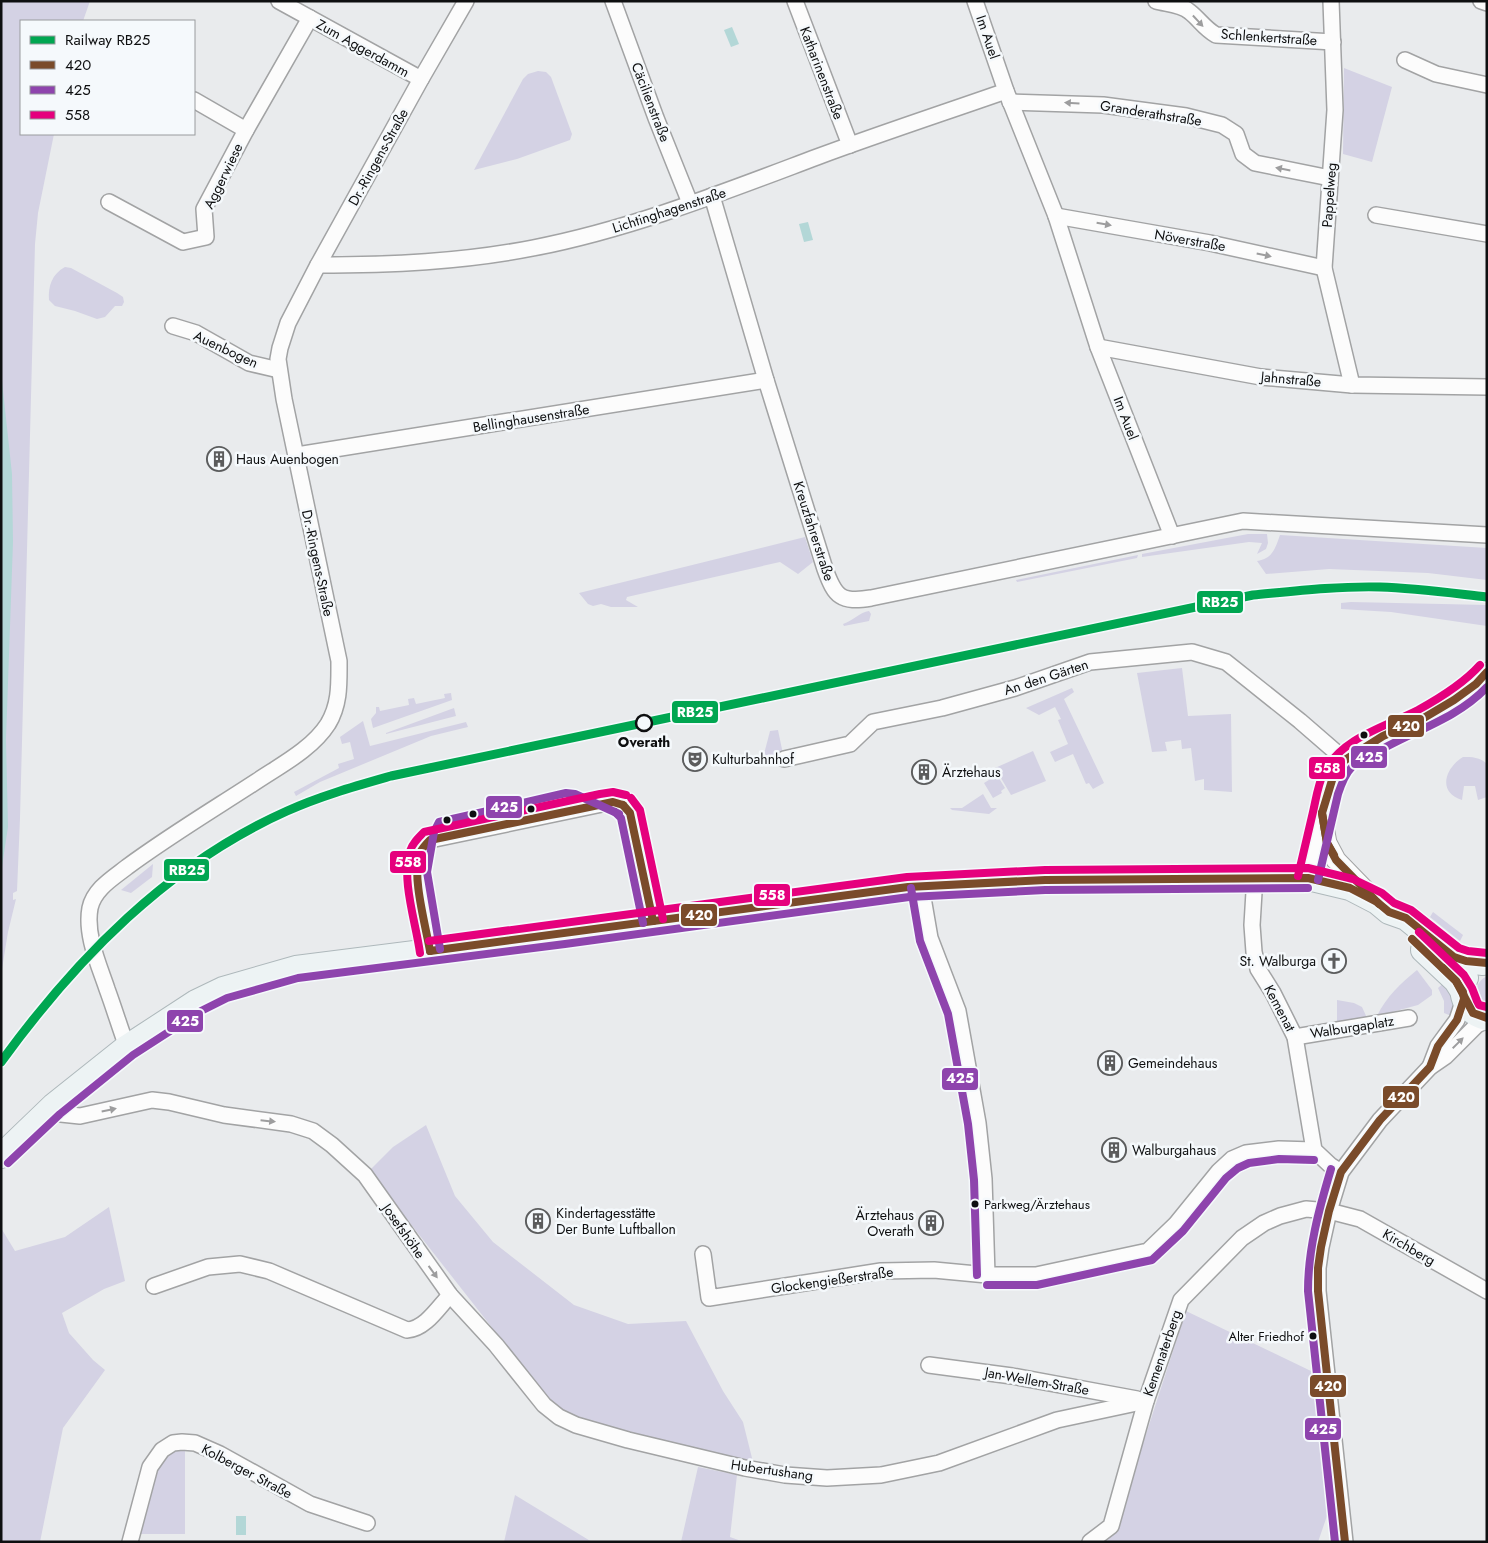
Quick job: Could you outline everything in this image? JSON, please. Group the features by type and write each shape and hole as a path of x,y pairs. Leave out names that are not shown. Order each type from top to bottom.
{"main road":[{"path":"1,1156 53,1106 127,1047 196,1002 223,989 296,968 921,886 1046,880 1308,878 1350,888 1406,918 1454,957 1466,961 1485,963"},
{"path":"1383,907 1398,927 1456,981 1468,1006 1474,1013 1487,1019"},
{"path":"1463,995 1464,982 1468,974 1474,967 1485,963"}],"street":[{"name":"Zum Aggerdamm","path":"279,1 421,80"},
{"name":"Dr.-Ringens-Straße","path":"127,1047 94,950 90,932 90,908 98,891 164,840 296,755 318,737 334,711 340,692 339,662 279,370 280,348 288,323 318,265 466,1"},
{"name":"Cäcilienstraße","path":"613,1 690,203"},
{"name":"Katharinenstraße","path":"796,1 850,145"},
{"name":"Im Auel","path":"975,1 1008,97 1056,216 1098,347 1172,536"},
{"name":"Schlenkertstraße","path":"1156,1 1182,7 1190,12 1206,30 1216,35 1333,42"},
{"name":"Pappelweg","path":"1331,1 1336,110 1324,268 1352,384"},
{"path":"1481,1 1487,3"},
{"name":"Aggerwiese","path":"108,202 183,242 206,237 204,210 246,130 310,18"},
{"path":"1405,60 1436,74 1487,85"},
{"name":"Lichtinghagenstraße","path":"318,265 382,265 428,262 532,248 629,224 712,196 850,145 1008,97"},
{"name":"Granderathstraße","path":"1008,97 1103,105 1186,116 1222,125 1236,134 1243,154 1255,163 1330,178"},
{"name":"Aggerwiese","path":"195,101 246,130"},
{"name":"Kreuzfahrerstraße","path":"712,196 766,380 830,583 836,594 849,600 871,598 1172,536"},
{"path":"1376,215 1487,234"},
{"name":"Növerstraße","path":"1056,216 1210,243 1324,268"},
{"name":"Auenbogen","path":"173,326 196,334 249,362 279,370"},
{"name":"Jahnstraße","path":"1098,347 1261,377 1352,384 1487,388"},
{"name":"Bellinghausenstraße","path":"296,455 766,380"},
{"path":"1172,536 1243,521 1487,535"},
{"name":"An den Gärten","path":"784,759 850,744 873,722 942,708 1015,688 1090,662 1192,652 1226,662 1345,760"},
{"path":"1308,878 1322,813 1333,777 1345,760 1383,736 1422,719 1454,700 1476,684 1487,672"},
{"path":"430,951 417,872 422,848 430,840 613,802 623,805 630,814 653,921"},
{"path":"1322,813 1327,843 1336,860 1383,907"},
{"path":"921,886 930,938 958,1011 978,1123 984,1179 987,1275"},
{"name":"Kemenat","path":"1254,892 1253,943 1258,969 1273,993 1295,1037 1314,1150"},
{"path":"1430,1067 1438,1046 1458,1020 1463,995"},
{"name":"Walburgaplatz","path":"1295,1037 1409,1018"},
{"path":"1345,1542 1318,1291 1318,1268 1329,1211 1341,1172 1380,1120 1430,1067 1446,1056 1477,1025 1487,1019"},
{"name":"Josefshöhe","path":"53,1106 61,1114 80,1116 152,1100 169,1102 224,1115 291,1124 313,1131 332,1145 363,1173 450,1295"},
{"name":"Glockengießerstraße","path":"703,1254 709,1298 881,1271 934,1270 987,1275 1036,1275 1148,1251 1176,1224 1219,1171 1232,1160 1246,1152 1279,1149 1314,1150"},
{"path":"1314,1150 1330,1165 1341,1172"},
{"name":"Kemenaterberg","path":"1090,1542 1111,1526 1146,1401 1181,1300 1242,1238 1264,1223 1280,1216 1306,1209 1329,1211"},
{"name":"Kirchberg","path":"1329,1211 1360,1219 1487,1291"},
{"path":"154,1286 208,1267 240,1264 269,1271 406,1330 414,1330 422,1325 450,1295"},
{"name":"Hubertushang","path":"450,1295 496,1345 544,1405 559,1417 576,1425 628,1440 745,1468 785,1475 827,1478 890,1473 939,1463 1057,1420 1146,1401"},
{"name":"Jan-Wellem-Straße","path":"929,1365 1012,1376 1146,1401"},
{"name":"Kolberger Straße","path":"130,1542 150,1467 156,1457 167,1446 182,1442 195,1443 220,1454 310,1504 367,1523"}],"shaded area":[{"path":"1,1 90,1 83,20 20,20 20,135 54,135 38,213 35,244 17,891 13,893 13,900 16,899 1,975"},
{"path":"1344,68 1392,87 1372,162 1343,154"},
{"path":"538,71 546,72 551,77 572,134 570,140 517,159 474,170 523,79 528,74"},
{"path":"65,267 71,268 123,297 124,302 122,306 115,306 105,317 97,319 55,306 49,300 50,285 57,273"},
{"path":"1248,534 1267,534 1268,543 1266,549 1257,554 1262,543 1249,542 1142,557 1142,554"},
{"path":"1280,535 1487,548 1487,580 1428,573 1329,569 1266,574 1257,561 1270,555 1275,549"},
{"path":"805,537 813,562 798,574 780,562 627,597 626,600 638,607 611,607 601,604 593,606 588,604 579,593"},
{"path":"1138,555 1137,558 1017,582 1016,580"},
{"path":"1341,603 1487,605 1487,626 1391,612 1341,609"},
{"path":"869,611 871,614 869,621 844,626 843,624"},
{"path":"1182,668 1188,716 1231,714 1232,792 1204,790 1204,779 1195,781 1191,748 1182,749 1181,740 1165,742 1167,751 1152,752 1137,673"},
{"path":"1072,688 1074,692 1064,699 1104,783 1093,789 1089,783 1086,784 1073,754 1055,762 1050,752 1068,744 1058,720 1061,719 1055,707 1039,715 1026,708"},
{"path":"451,693 452,700 373,728 371,719 376,713 376,707 379,707 380,711 409,705 408,699 414,698 416,704 445,698 444,694"},
{"path":"454,708 456,716 386,734 386,733"},
{"path":"363,721 370,746 466,722 468,727 431,736 320,782 296,796 294,792 339,768 338,764 354,759 350,742 342,744 340,737"},
{"path":"778,730 783,754 763,758 770,731"},
{"path":"1033,751 1046,781 1011,795 995,768"},
{"path":"1463,757 1473,757 1487,764 1487,797 1478,800 1475,786 1464,786 1462,800 1449,791 1446,780 1448,773"},
{"path":"997,775 1005,788 1001,791 1002,793 993,798 984,783"},
{"path":"983,794 991,808 997,808 989,814 952,810 950,808 962,808"},
{"path":"153,864 152,877 131,893 121,890"},
{"path":"1433,912 1463,935 1460,941 1430,917"},
{"path":"1417,970 1432,990 1432,995 1418,1005 1377,1016 1394,991"},
{"path":"1487,976 1487,1005 1479,999 1476,991 1479,983"},
{"path":"1447,980 1455,992 1454,1017 1444,1013 1444,1001 1438,988"},
{"path":"1337,1000 1354,1003 1362,1007 1367,1018 1337,1022"},
{"path":"426,1125 455,1196 493,1242 574,1305 628,1324 686,1321 723,1391 743,1422 753,1462 628,1433 562,1414 369,1171 393,1147"},
{"path":"109,1207 125,1281 104,1289 62,1313 69,1333 93,1360 105,1370 63,1428 40,1542 1,1542 1,1228 15,1251 65,1237"},
{"name":"Alter Friedhof","path":"1186,1311 1311,1371 1329,1510 1318,1542 1106,1542 1114,1533"},
{"path":"179,1449 185,1449 185,1534 138,1534 156,1470 166,1456"},
{"path":"698,1467 737,1475 730,1537 744,1542 681,1542"},
{"path":"515,1495 592,1542 504,1542"}],"water":[{"path":"732,27 739,44 731,47 724,30"},
{"path":"808,222 813,240 804,242 799,224"},
{"path":"1,372 12,474 13,542 6,739 8,827 1,873"},
{"path":"236,1516 246,1516 246,1535 236,1535"}],"rail line":[{"name":"RB25","path":"1,1062 30,1024 93,951 164,887 203,858 244,833 287,811 338,792 391,776 1253,595 1300,590 1380,587 1487,597"}],"transit line":[{"name":"558","path":"1298,876 1319,787 1324,772 1332,760 1353,741 1418,710 1443,695 1459,684 1480,665"},
{"name":"420","path":"1334,855 1327,843 1322,813 1333,777 1345,760 1383,736 1422,719 1454,700 1476,684 1487,672"},
{"name":"425","path":"1318,880 1338,794 1352,767 1386,747 1447,717 1475,698 1487,687"},
{"name":"558","path":"420,953 407,875 411,848 424,832 600,794 613,792 626,795"},
{"name":"425","path":"440,949 427,872 434,832 439,822 566,793 575,794 619,814"},
{"name":"558","path":"631,798 640,810 663,919"},
{"name":"420","path":"430,951 420,901 417,874 420,853 430,840 613,802 623,805"},
{"name":"420","path":"623,805 630,813 653,921"},
{"name":"425","path":"615,812 621,818 643,923"},
{"name":"420","path":"1322,813 1327,843 1336,860 1379,904"},
{"name":"558","path":"429,941 907,877 1045,870 1308,868 1353,879 1382,893 1394,903 1411,910 1459,948 1487,953"},
{"name":"420","path":"430,951 908,887 1045,880 1308,878 1350,888 1377,902 1389,912 1406,918 1454,957 1466,961 1487,963"},
{"name":"425","path":"911,888 920,941 948,1014 968,1124 974,1180 977,1275"},
{"name":"425","path":"8,1163 60,1114 133,1055 201,1011 227,998 298,978 909,897 1045,890 1308,888"},
{"name":"558","path":"1419,932 1464,975 1479,1005 1487,1007"},
{"name":"420","path":"1412,939 1456,981 1473,1013 1487,1018"},
{"name":"420","path":"1345,1542 1318,1291 1318,1268 1321,1247 1329,1211 1341,1172 1380,1120 1430,1067 1438,1046 1457,1020 1464,999 1463,992 1456,981 1443,968"},
{"name":"425","path":"987,1285 1037,1285 1152,1260 1183,1231 1226,1178 1238,1168 1249,1163 1279,1159 1314,1160"},
{"name":"425","path":"1331,1169 1318,1214 1312,1244 1308,1291 1335,1542"}],"place":[{"name":"Haus Auenbogen","path":"219,459"},
{"name":"Overath","path":"644,723"},
{"name":"Kulturbahnhof","path":"695,759"},
{"name":"Ärztehaus","path":"924,772"},
{"name":"St. Walburga","path":"1334,961"},
{"name":"Gemeindehaus","path":"1110,1063"},
{"name":"Walburgahaus","path":"1114,1150"},
{"name":"Parkweg/Ärztehaus","path":"975,1204"},
{"name":"Kindertagesstätte Der Bunte Luftballon","path":"538,1221"},
{"name":"Ärztehaus Overath","path":"931,1223"},
{"name":"Alter Friedhof","path":"1313,1336"}]}
